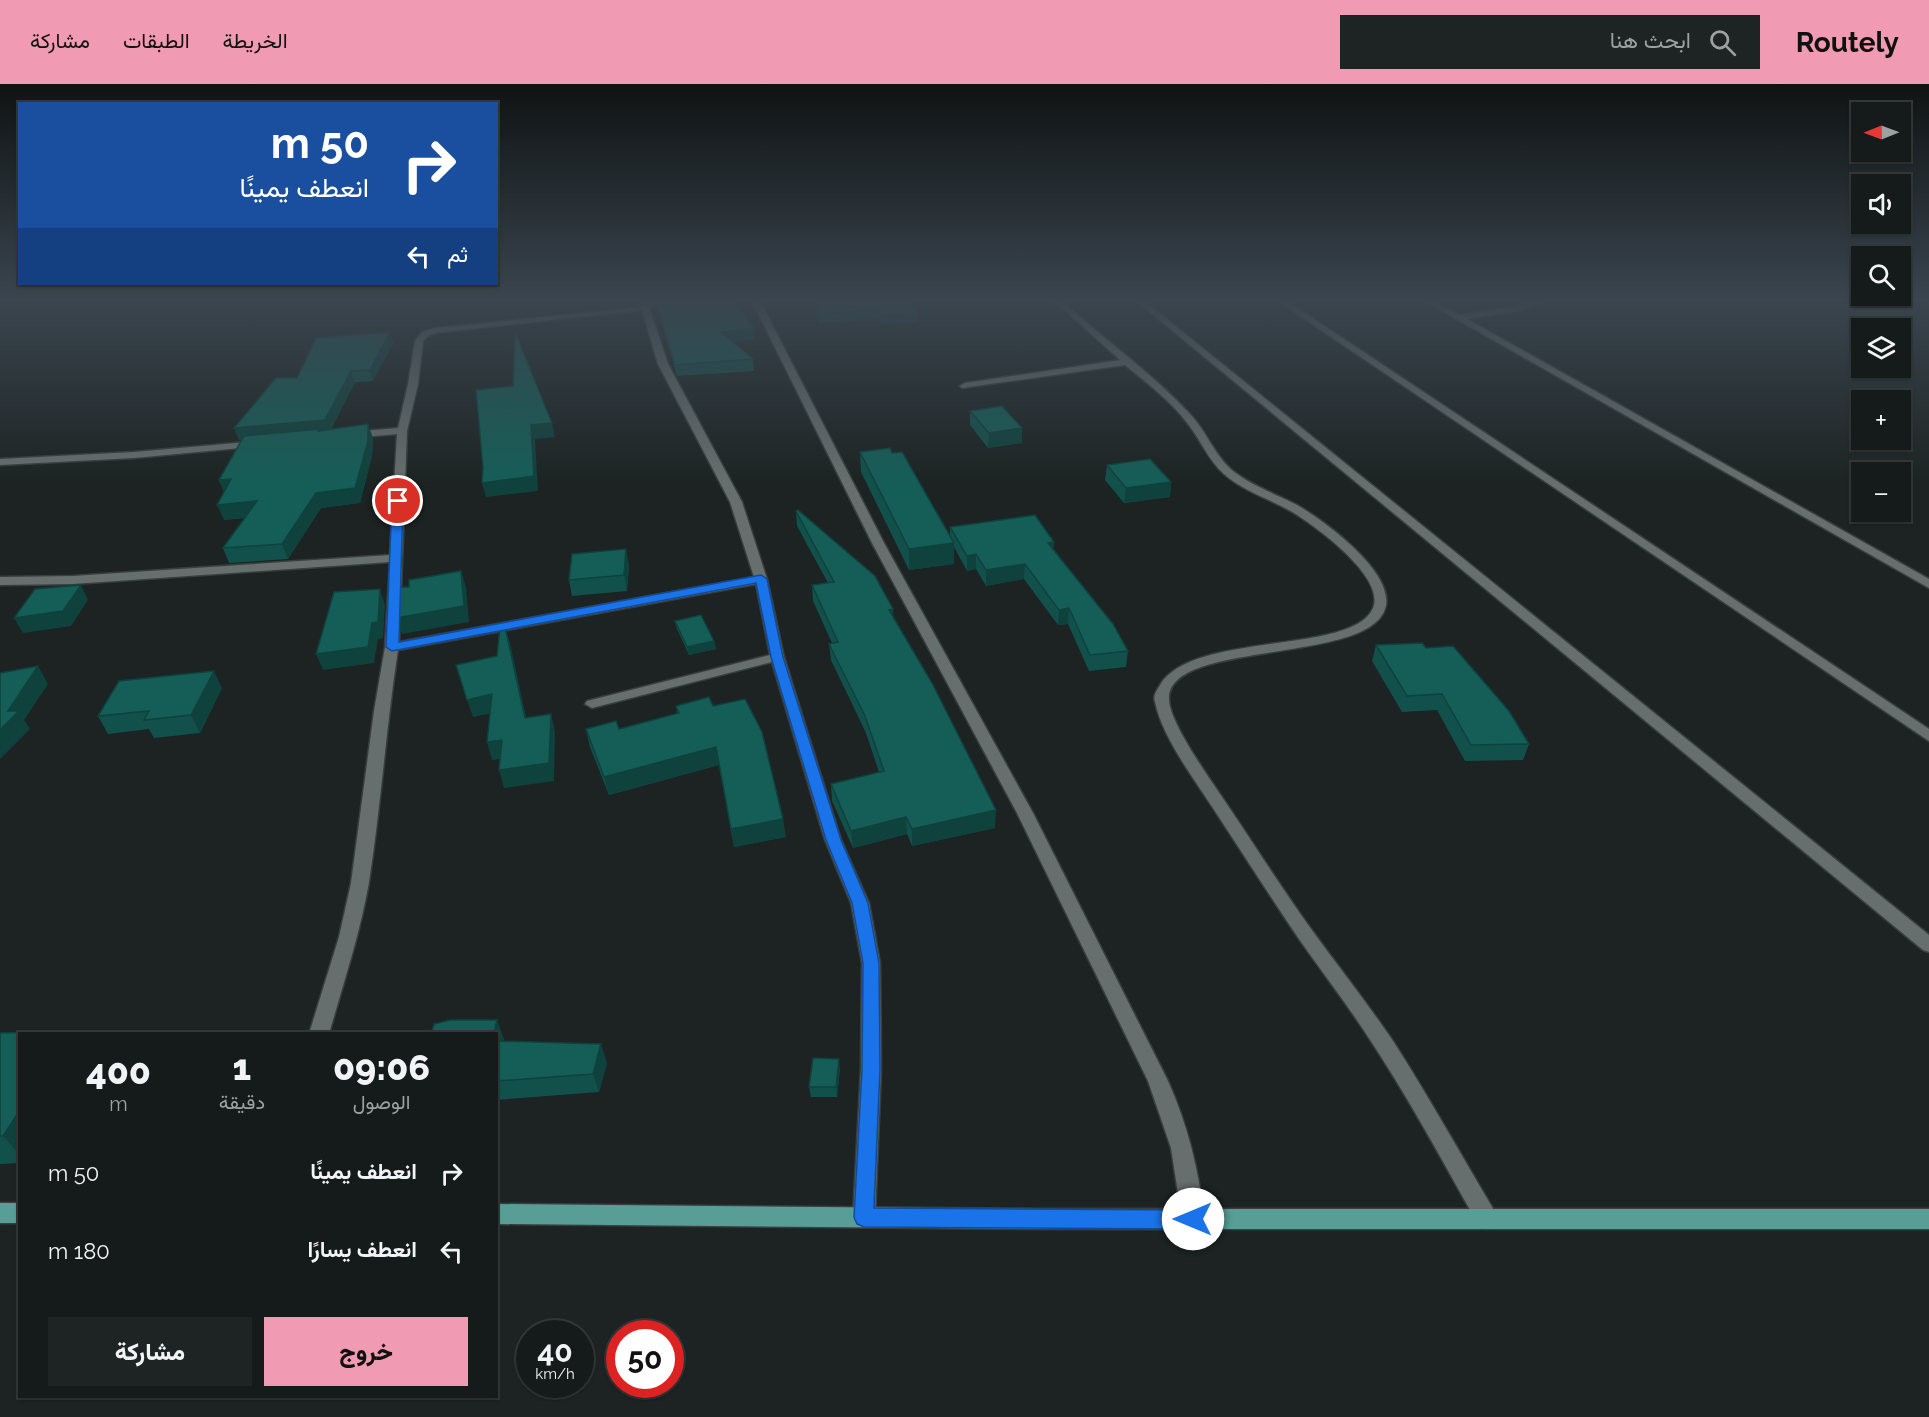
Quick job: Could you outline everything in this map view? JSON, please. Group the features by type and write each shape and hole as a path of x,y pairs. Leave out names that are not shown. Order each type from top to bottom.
{"main road":[{"path":"0,1213 18,1213"},
{"path":"498,1214 1193,1219 1929,1219"}],"street":[{"path":"320,1032 348,937 360,883 381,711 392,647 402,431 416,361"},
{"path":"662,361 736,502 761,579 777,657 833,840 860,903 871,963 871,1069 864,1217"},
{"path":"786,361 878,543 1025,813 1166,1099 1184,1148 1189,1171 1193,1219"},
{"path":"1214,361 1929,945"},
{"path":"1372,361 1929,736"},
{"path":"1536,361 1929,584"},
{"path":"965,386 1125,362 1170,399 1192,421 1226,470 1239,481 1299,511 1347,549 1379,588 1381,605 1376,618 1359,627 1317,641 1236,652 1192,665 1168,680 1161,696 1163,709 1211,792 1298,923 1372,1026 1486,1219"},
{"path":"344,436 402,431"},
{"path":"0,462 134,455 274,442"},
{"path":"0,581 120,577 395,558"},
{"path":"392,647 761,579"},
{"path":"592,704 777,657"}],"building":[{"path":"305,361 375,361 370,370 351,371 325,420 234,428 276,378 297,378"},
{"path":"514,361 527,361 552,423 531,425 534,476 482,483 483,467 476,390 513,386"},
{"path":"674,361 724,361 675,365"},
{"path":"1002,406 1022,428 989,433 970,411"},
{"path":"368,424 368,441 355,488 316,493 282,544 223,548 257,501 217,505 231,479 219,480 244,436 319,429 318,431"},
{"path":"890,448 892,453 902,452 954,543 909,549 860,452"},
{"path":"1150,459 1171,482 1126,488 1107,465"},
{"path":"798,510 875,576 893,609 889,610 932,683 996,810 912,829 906,817 851,831 831,784 884,771 865,716 829,644 838,642 812,585 834,582 796,511"},
{"path":"1035,515 1054,542 1048,543 1113,624 1128,651 1090,655 1069,608 1059,610 1025,564 986,570 976,554 967,556 950,527"},
{"path":"626,549 624,575 569,580 572,554"},
{"path":"461,571 464,606 396,618 397,587 409,587 409,580"},
{"path":"81,585 63,611 14,618 35,589"},
{"path":"380,589 378,622 372,623 368,647 316,654 334,592"},
{"path":"701,615 714,641 687,647 675,621"},
{"path":"500,627 505,627 525,718 551,714 549,763 499,770 502,740 487,742 492,694 467,700 456,665 497,656"},
{"path":"1422,643 1426,648 1453,646 1509,711 1529,744 1471,745 1442,694 1407,696 1376,645"},
{"path":"38,666 8,711 19,711 0,730 0,673"},
{"path":"214,671 191,715 144,720 149,711 98,716 119,681"},
{"path":"709,697 713,706 745,699 762,732 783,819 731,829 716,747 604,777 586,729 616,721 619,729 679,713 676,706"},
{"path":"450,1020 497,1020 494,1032 432,1032 434,1024"},
{"path":"18,1032 18,1113 3,1136 0,1136 0,1033"},
{"path":"498,1041 601,1044 593,1074 498,1081"},
{"path":"813,1058 839,1059 836,1087 809,1087"}],"route":[{"path":"398,501 392,647 761,579 777,657 833,840 860,903 871,963 871,1069 864,1217 1193,1219"}]}
